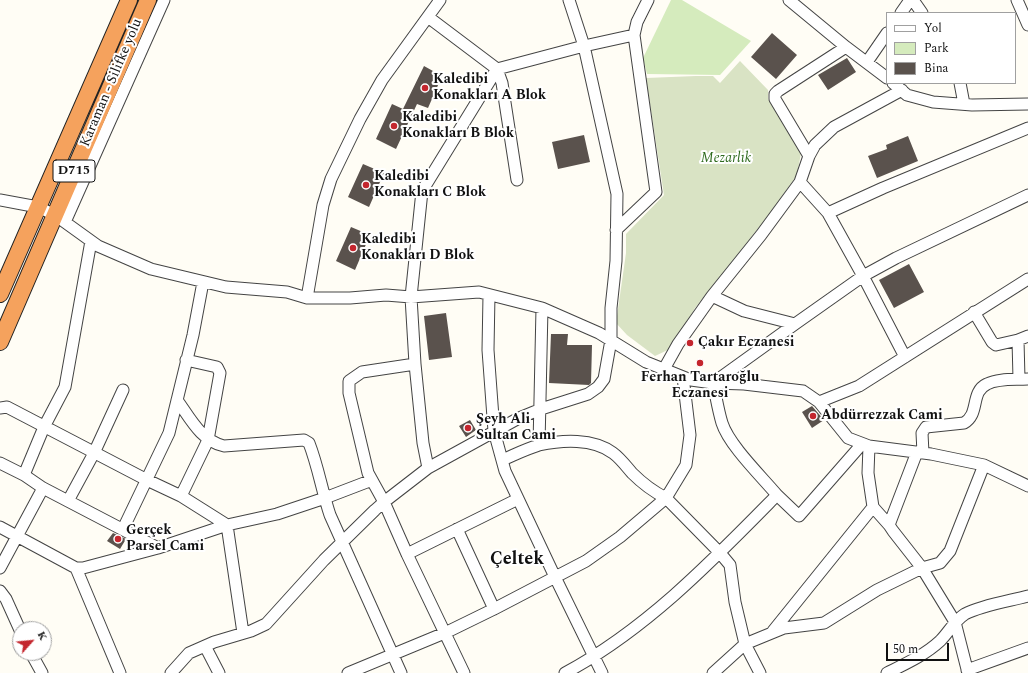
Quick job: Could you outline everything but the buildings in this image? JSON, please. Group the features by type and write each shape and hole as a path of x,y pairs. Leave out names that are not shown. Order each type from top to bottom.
{"highway":[{"name":"Karaman - Silifke yolu","path":"0,294 129,0"},
{"name":"Karaman - Silifke yolu","path":"0,342 60,218 148,0"}],"street":[{"path":"60,218 164,0"},
{"path":"307,298 323,205 331,179 360,119 382,80 440,0"},
{"path":"171,673 189,653 205,646 251,631 266,624 324,560 384,502 428,468 519,418 541,409 588,394 598,387 604,379 611,340 616,261 617,194 584,46 569,0"},
{"path":"616,230 656,192 634,35 637,22 648,0"},
{"path":"789,0 846,47 886,77"},
{"path":"902,12 912,0 921,12"},
{"path":"1017,0 1028,24"},
{"path":"428,17 497,68 502,83 517,180"},
{"path":"867,62 886,34"},
{"path":"428,468 423,442 411,297 422,191 497,68 634,35"},
{"path":"809,156 775,100 775,94 846,47"},
{"path":"894,84 907,95 933,102 964,104 1028,104"},
{"path":"960,84 964,104"},
{"path":"664,370 678,344 712,296 761,235 800,182 809,156 815,145 834,127 902,90"},
{"path":"828,213 883,188 1028,128"},
{"path":"800,182 828,213 905,357"},
{"path":"713,383 863,276 896,258 1028,195"},
{"path":"0,200 38,207 60,218 98,246 151,269 226,287 286,292 307,298 386,296 411,297 479,292 542,308 599,332 646,362 691,380 803,391 819,402 848,438 865,445 920,452 984,465 1028,486"},
{"path":"24,475 44,427 65,387 91,241"},
{"path":"819,402 859,386 1028,278"},
{"path":"123,530 169,433 204,282"},
{"path":"489,294 488,350 494,431 505,471 602,673"},
{"path":"712,296 744,311 795,324"},
{"path":"539,445 541,409 542,308"},
{"path":"889,525 920,452 922,432 926,427 964,423 970,420 978,392 981,388 995,381 1023,379 1023,338 996,345 992,342 974,312"},
{"path":"181,496 208,440 220,374 217,367 186,360"},
{"path":"416,364 362,372 349,381 349,393 368,473 384,502 407,554 464,673"},
{"path":"348,673 445,633 586,561 620,537 666,498 686,465 690,435 683,377"},
{"path":"713,383 722,423 733,443 777,494 799,516 865,445"},
{"path":"68,501 94,453 123,390"},
{"path":"177,400 201,433 208,440 216,444 224,446 304,440 309,443 313,452 324,498 342,543 401,673"},
{"path":"0,408 6,407 181,496 227,525 243,634"},
{"path":"502,460 539,445 563,442 595,444 614,454 634,474 658,494 666,498 730,565 735,602 745,644 760,673"},
{"path":"865,445 873,507 889,525 892,531 922,568 955,622 968,672 1028,648"},
{"path":"0,463 24,475 43,488 158,548"},
{"path":"713,673 745,644 784,628 824,623 877,590 922,568 940,562 950,551 984,465"},
{"path":"0,527 76,568 83,568 158,548 227,525 277,514 372,480"},
{"path":"0,568 43,488"},
{"path":"565,673 594,656 643,621 720,553 777,494"},
{"path":"407,554 518,499"},
{"path":"772,633 873,507"},
{"path":"457,529 494,609"},
{"path":"76,568 116,672"},
{"path":"0,591 6,599 16,621"},
{"path":"887,673 928,650 941,640 955,622 965,614 1028,595"},
{"path":"205,646 219,673"},
{"path":"35,661 42,673"}],"green space":[{"path":"671,0 682,0 751,41 720,75 647,74 643,58"},
{"name":"Mezarlık","path":"740,61 768,90 768,99 801,153 797,175 768,216 695,308 672,348 655,356 627,335 616,323 626,253 626,234 664,195 646,78 713,76 720,83"}],"place":[{"name":"Kaledibi Konakları A Blok","path":"425,88"},
{"name":"Kaledibi Konakları B Blok","path":"394,126"},
{"name":"Kaledibi Konakları C Blok","path":"366,185"},
{"name":"Kaledibi Konakları D Blok","path":"353,248"},
{"name":"Çakır Eczanesi","path":"690,343"},
{"name":"Ferhan Tartaroğlu Eczanesi","path":"700,363"},
{"name":"Abdürrezzak Cami","path":"813,416"},
{"name":"Şeyh Ali Sultan Cami","path":"468,428"},
{"name":"Gerçek Parsel Cami","path":"118,539"}],"district":[{"name":"Çeltek","path":"517,560"}]}
